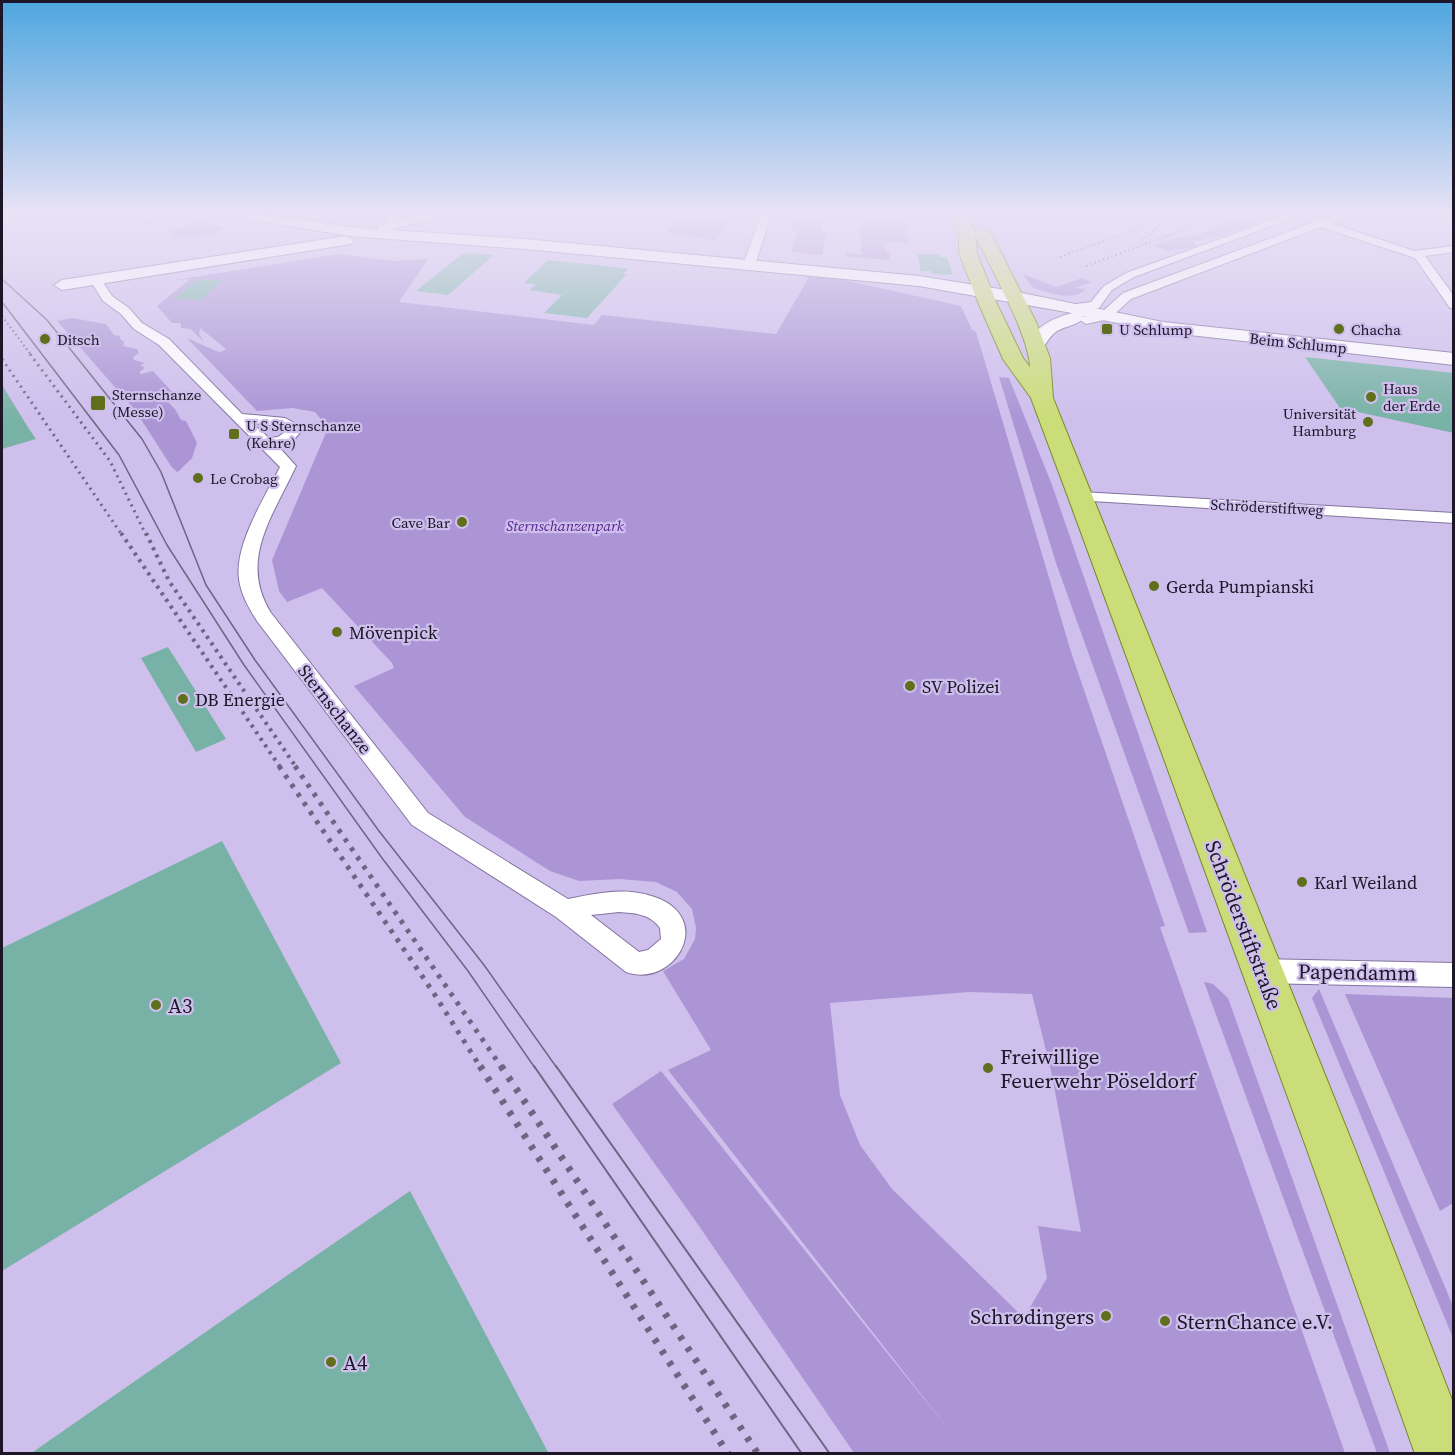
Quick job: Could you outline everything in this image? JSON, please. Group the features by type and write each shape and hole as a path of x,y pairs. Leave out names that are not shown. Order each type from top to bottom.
{"main road":[{"path":"62,285 76,283"},
{"name":"Beim Schlump","path":"906,283 1016,302 1117,324 1142,324 1454,359"},
{"name":"Schröderstiftstraße","path":"980,283 1013,359 1042,398 1081,496 1330,1147 1444,1454"},
{"name":"Schröderstiftstraße","path":"1007,283 1040,358 1042,398"},
{"name":"Beim Schlump","path":"1078,315 1106,315 1142,324"},
{"path":"1035,346 1040,336 1048,328 1078,315"}],"street":[{"name":"Sternschanze","path":"98,283 107,298 138,326 164,342 288,466 250,551 247,572 251,596 264,617 420,819 565,910"},
{"path":"1078,315 1095,306 1108,288 1117,283"},
{"path":"1106,315 1128,296 1163,283"},
{"path":"1439,283 1454,305"},
{"path":"240,418 285,422 294,427 295,430 290,437 278,442 267,443"},
{"name":"Schröderstiftweg","path":"1081,496 1454,518"},
{"name":"Papendamm","path":"1261,971 1454,975"}],"green space":[{"name":"Sternschanzenpark","path":"185,283 412,283 399,302 594,325 602,315 776,334 806,283 857,283 961,306 972,330 976,332 1071,652 1165,926 1160,927 1345,1453 854,1453 697,1223 612,1104 661,1071 949,1430 668,1070 711,1050 663,971 684,959 695,939 696,928 692,909 677,892 656,882 620,879 579,881 550,871 465,817 354,686 394,668 392,663 322,588 287,602 279,591 272,560 328,428 315,412 293,408 257,411 187,338 216,351 221,352 226,349 200,328 199,334 204,342 191,329 181,328 181,323 172,323 157,306","holes":["969,992 1032,994 1052,1075 1081,1232 1038,1226 1047,1278 1024,1318 892,1189 860,1145 840,1095 830,1003"]},
{"path":"1029,283 1046,283 1056,287 1068,283 1089,283 1074,288 1086,289 1081,293 1068,296 1032,287"},
{"path":"72,318 106,324 114,335 120,336 124,342 123,346 137,349 139,353 133,357 134,360 145,363 140,365 145,368 139,372 141,374 153,371 173,393 163,397 175,409 181,420 186,421 197,443 192,458 179,471 177,472 171,466 135,410 57,321"},
{"path":"999,377 1009,378 1052,485 1207,932 1189,933 1056,563"},
{"path":"1204,982 1213,984 1228,998 1390,1453 1377,1453"},
{"path":"1319,989 1453,1306 1453,1338 1312,998"},
{"path":"1345,994 1453,998 1453,1203 1440,1211"}],"building":[{"path":"193,283 221,283 200,300 173,299"},
{"path":"426,283 462,283 448,295 416,291"},
{"path":"524,283 619,283 587,318 544,313 562,295 529,290 536,284"},
{"name":"Haus der Erde","path":"1305,357 1454,373 1454,433 1340,408"},
{"path":"2,385 36,439 2,449"},
{"name":"DB Energie","path":"168,647 226,739 196,752 141,658"},
{"name":"A3","path":"222,841 341,1063 2,1271 2,948"},
{"name":"A4","path":"410,1191 549,1454 30,1454 295,1270"}],"tram line":[{"path":"6,283 47,320 142,439 161,472 206,585 255,660 379,831 484,965 557,1068"},
{"path":"2,302 119,455 167,545 244,665 382,858 468,971 535,1068"},
{"path":"534,1066 802,1454"},
{"path":"556,1066 830,1454"}],"railway":[{"path":"2,316 31,355"},
{"path":"30,354 110,461 146,535"},
{"path":"2,359 122,535"},
{"path":"121,533 280,767"},
{"path":"146,533 169,581 296,767"},
{"path":"279,766 433,992 481,1068"},
{"path":"295,766 502,1068"},
{"path":"480,1066 728,1454"},
{"path":"501,1066 758,1454"}],"place":[{"name":"U Schlump","path":"1107,329"},
{"name":"Chacha","path":"1339,329"},
{"name":"Ditsch","path":"45,339"},
{"name":"Haus der Erde","path":"1371,397"},
{"name":"Sternschanze (Messe)","path":"98,403"},
{"name":"Universität Hamburg","path":"1368,422"},
{"name":"U S Sternschanze (Kehre)","path":"234,434"},
{"name":"Le Crobag","path":"198,478"},
{"name":"Cave Bar","path":"462,522"},
{"name":"Gerda Pumpianski","path":"1154,586"},
{"name":"Mövenpick","path":"337,632"},
{"name":"SV Polizei","path":"910,686"},
{"name":"DB Energie","path":"183,699"},
{"name":"Karl Weiland","path":"1302,882"},
{"name":"A3","path":"156,1005"},
{"name":"Freiwillige Feuerwehr Pöseldorf","path":"988,1068"},
{"name":"Schrødingers","path":"1106,1316"},
{"name":"SternChance e.V.","path":"1165,1321"},
{"name":"A4","path":"331,1362"}]}
